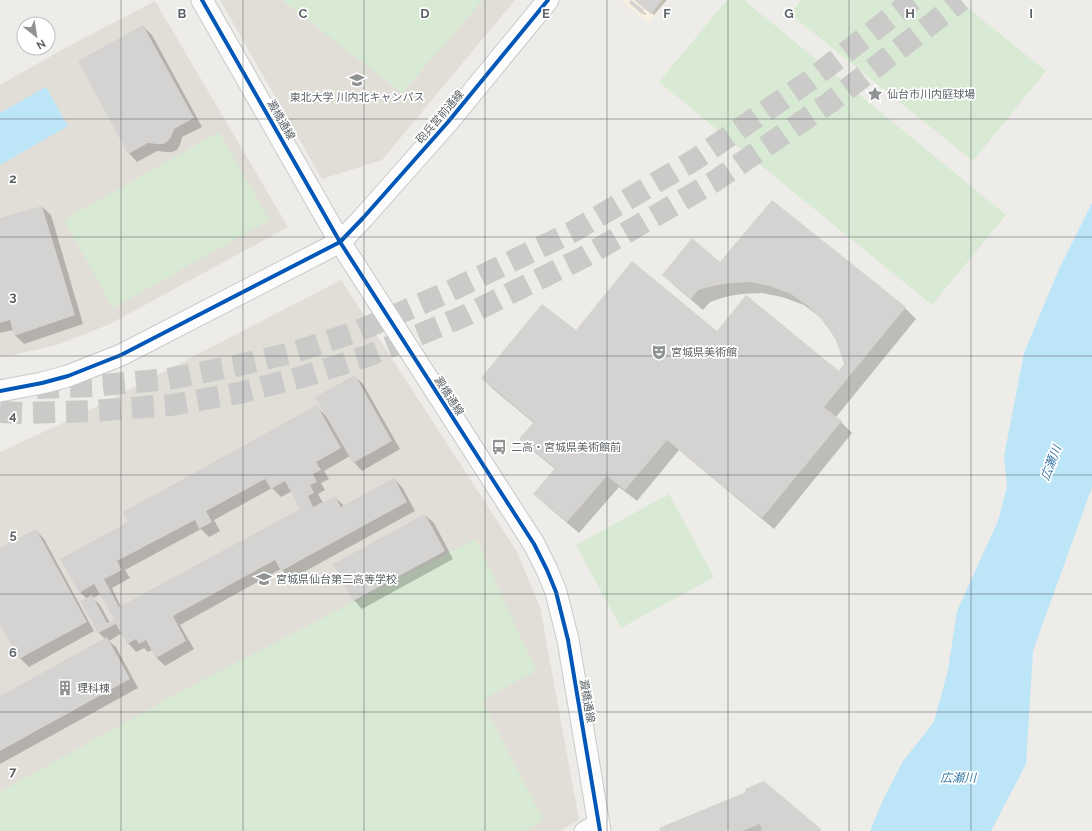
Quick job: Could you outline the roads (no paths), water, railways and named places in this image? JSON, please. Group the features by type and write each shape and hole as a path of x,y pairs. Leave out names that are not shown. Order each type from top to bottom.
{"street":[{"name":"澱橋通線","path":"202,0 340,242 534,544 547,570 556,592 568,640 594,828"},
{"name":"砲兵営前通線","path":"0,391 42,383 68,376 122,355 340,242 448,122 548,0"}],"water":[{"path":"46,87 68,126 0,165 0,113"},
{"name":"広瀬川","path":"1092,203 1092,487 1033,651 1026,764 991,831 870,831 884,798 903,761 934,722 948,670 957,611 998,521 1007,487 1004,456 1024,353 1059,269"}],"tunnel":[{"path":"37,388 93,386 168,379 235,366 295,352 358,331 446,293 572,232 696,159 809,81 913,0"},
{"path":"0,412 23,413 93,411 171,405 239,393 302,377 367,356 462,317 584,257 712,183 829,103 961,0"}],"place":[{"name":"東北大学 川内北キャンパス","path":"357,80"},
{"name":"仙台市川内庭球場","path":"875,94"},
{"name":"宮城県美術館","path":"659,352"},
{"name":"二高・宮城県美術館前","path":"499,447"},
{"name":"宮城県仙台第二高等学校","path":"264,579"},
{"name":"理科棟","path":"65,688"}]}
